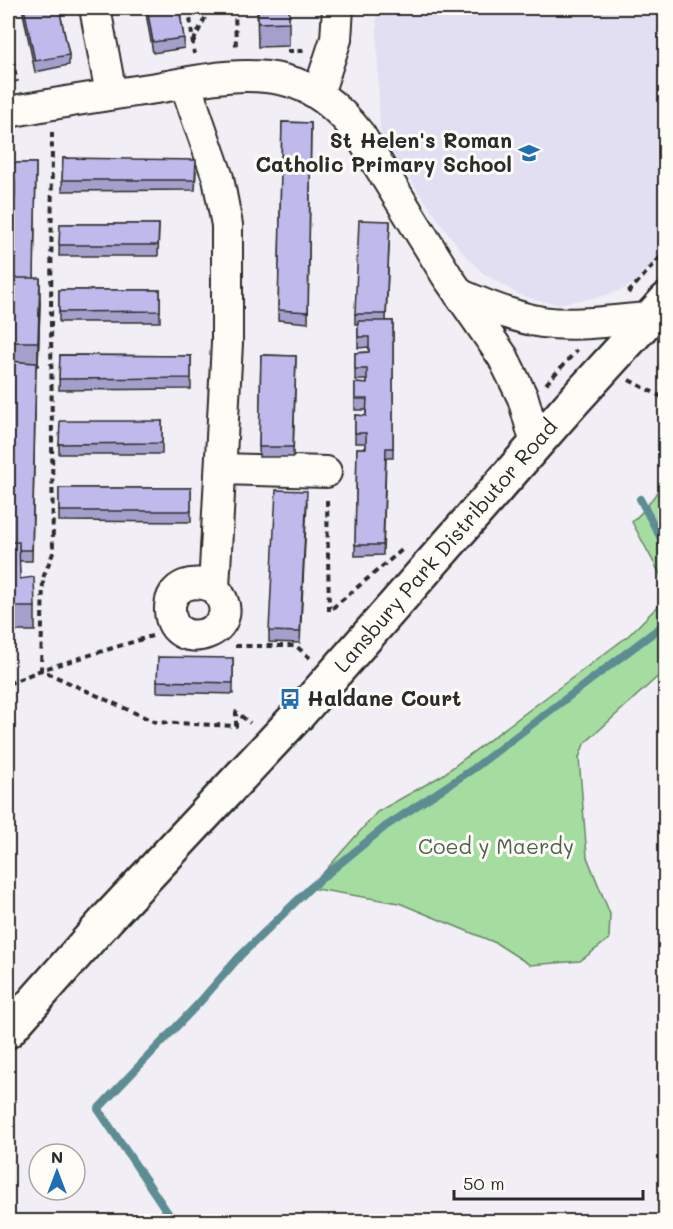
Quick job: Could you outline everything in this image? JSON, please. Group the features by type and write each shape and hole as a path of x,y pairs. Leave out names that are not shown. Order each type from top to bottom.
{"street":[{"path":"95,8 111,94"},
{"path":"318,93 336,39 338,8"},
{"path":"190,70 218,178 227,225 227,344 214,588"},
{"path":"13,99 53,104 111,94 190,70 233,77 264,77 284,80 318,93 346,117 360,135 459,294 492,342 513,376 523,398 536,444"},
{"path":"459,294 505,313 544,322 564,323 657,309"},
{"name":"Lansbury Park Distributor Road","path":"8,1030 108,918 273,742 657,309"},
{"path":"222,469 326,472"},
{"path":"197,582 214,588 224,603 222,621 217,628 202,636 193,636 177,628 170,611 174,594 180,587 197,582"}],"path":[{"path":"189,8 192,42 190,70"},
{"path":"192,42 210,8"},
{"path":"235,8 236,52"},
{"path":"8,39 13,99"},
{"path":"41,670 43,578 53,553 51,326 53,104"},
{"path":"605,367 666,399"},
{"path":"326,472 329,611 410,542"},
{"path":"8,684 41,670 177,628"},
{"path":"217,628 230,646 296,646 313,660"},
{"path":"41,670 155,722 236,726 236,712 273,742"}],"shaded area":[{"name":"St Helen's Roman Catholic Primary School","path":"376,8 665,8 665,249 638,280 622,290 599,297 558,304 518,294 484,274 466,256 380,136"}],"green space":[{"name":"Coed y Maerdy","path":"665,481 665,670 584,744 579,758 587,857 610,914 609,939 580,961 530,965 496,943 399,903 310,888 377,812 441,776 628,636 663,601 661,576 632,522 645,509"}],"building":[{"path":"24,8 59,8 69,55 35,61"},
{"path":"147,8 179,8 184,38 153,42"},
{"path":"258,8 289,8 289,22 258,23"},
{"path":"282,122 311,123 308,312 278,310"},
{"path":"63,158 196,160 195,180 62,180"},
{"path":"8,163 36,163 34,278 8,276 10,244 8,244 8,228 14,228 14,212 8,212 8,196 15,196 15,181 8,181"},
{"path":"359,220 390,221 386,314 355,314"},
{"path":"60,224 159,224 158,245 59,245"},
{"path":"12,278 40,278 38,342 10,342 8,297 11,297"},
{"path":"59,290 160,290 160,311 59,312"},
{"path":"358,321 393,321 393,448 386,448 383,545 355,545 357,448 366,448 366,433 355,433 355,415 366,416 367,399 355,399 355,383 367,384 367,369 355,369 355,353 369,352 369,337 358,337"},
{"path":"60,355 191,356 191,378 59,379"},
{"path":"261,355 296,356 293,447 259,447"},
{"path":"8,361 36,363 32,550 19,550 19,542 8,542"},
{"path":"60,421 162,421 162,443 59,444"},
{"path":"59,488 191,488 191,511 59,511"},
{"path":"276,490 307,491 300,632 269,631"},
{"path":"8,542 19,542 20,579 34,577 35,607 8,607"},
{"path":"158,657 233,658 233,683 157,681"}],"waterway":[{"path":"640,499 666,548"},
{"path":"174,1222 98,1109 199,1003 240,956 310,888 386,826 473,769 666,623"}],"place":[{"name":"St Helen's Roman Catholic Primary School","path":"529,153"},
{"name":"Haldane Court","path":"290,699"}]}
